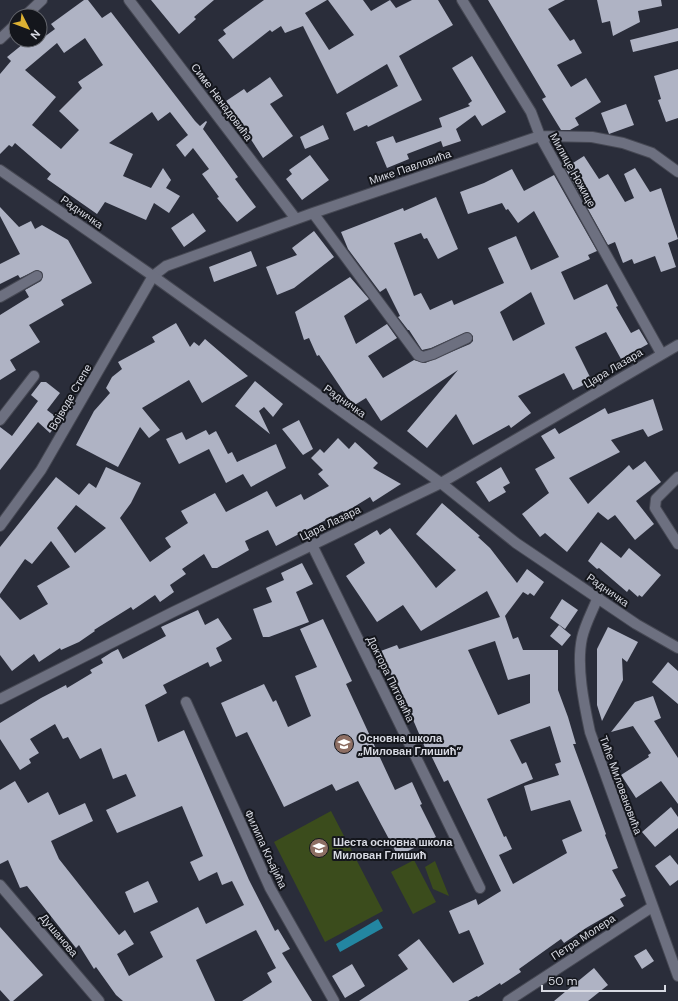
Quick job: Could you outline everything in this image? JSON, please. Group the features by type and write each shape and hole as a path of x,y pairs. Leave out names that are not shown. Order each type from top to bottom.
{"street":[{"path":"34,8 42,0"},
{"name":"Симе Ненадовића","path":"129,0 296,219"},
{"name":"Милице Ножице","path":"462,0 531,112 540,136 661,354"},
{"path":"0,39 8,32"},
{"name":"Мике Павловића","path":"153,276 166,266 180,260 540,136 592,137 623,143 652,153 678,172"},
{"name":"Радничка","path":"0,170 153,276 441,483 516,543 636,624 678,648"},
{"path":"313,213 418,355 423,357 433,354 467,338"},
{"path":"0,297 37,276"},
{"name":"Војводе Степе","path":"0,526 41,470 153,276"},
{"name":"Цара Лазара","path":"0,699 173,612 441,483 678,345"},
{"path":"0,420 34,376"},
{"path":"678,477 656,499 654,504 655,508 678,544"},
{"name":"Доктора Питовића","path":"312,545 480,888"},
{"name":"Тиће Миловановића","path":"598,598 582,638 581,658 583,699 590,732 678,976"},
{"name":"Филипа Кљајића","path":"186,702 270,888 334,1001"},
{"name":"Душанова","path":"0,885 99,1001"},
{"name":"Петра Молера","path":"508,1001 652,907"}],"green space":[{"path":"331,811 383,911 325,942 274,842"},
{"path":"414,860 436,902 413,914 391,872"},
{"path":"435,861 449,896 433,889 425,867"}],"water":[{"path":"378,919 383,928 340,952 336,944"}],"building":[{"path":"84,0 88,0 102,18 111,12 195,121 200,126 206,121 207,122 203,129 238,177 235,179 256,207 237,222 217,198 219,197 202,174 209,169 193,148 185,157 176,145 188,135 170,112 158,121 152,112 109,143 133,154 123,176 151,188 163,168 171,180 166,188 180,196 169,213 154,203 146,220 105,202 97,214 47,179 51,174 15,143 12,147 9,145 0,154 0,74 11,61 7,57 18,48 48,48 48,34 55,29 51,24","holes":["85,38 103,65 78,82 82,88 59,111 79,130 61,149 32,125 56,97 25,70 57,43 64,53"]},
{"path":"151,0 214,0 194,17 196,19 179,34"},
{"path":"264,0 327,0 305,13 329,50 354,35 328,0 363,0 371,11 390,0 396,8 412,0 438,0 453,25 399,56 422,100 368,127 367,125 354,131 346,113 398,86 387,64 337,94 303,26 285,33 281,26 272,32 270,30 233,59 218,40 226,34 223,30"},
{"path":"488,0 565,0 548,9 570,41 574,39 582,53 557,65 571,87 586,78 601,102 575,118 579,125 570,130 561,130 542,99 546,97"},
{"path":"597,0 661,0 662,6 638,11 640,22 613,36 610,21 602,23"},
{"path":"678,28 678,41 633,52 630,40"},
{"path":"472,56 506,112 482,126 475,115 456,129 461,141 443,147 441,141 407,154 409,159 387,168 376,142 393,136 396,143 442,127 439,118 470,106 468,104 472,101 452,68"},
{"path":"678,69 678,118 666,122 658,100 661,99 654,76"},
{"path":"270,77 283,96 270,104 293,136 263,158 226,101 244,89 247,93"},
{"path":"626,104 634,125 609,134 601,113"},
{"path":"323,125 329,139 305,149 300,137"},
{"path":"310,155 329,180 302,200 286,179 292,174 289,170"},
{"path":"584,156 599,179 608,174 625,202 634,198 624,174 635,168 650,192 661,188 678,239 668,243 676,267 661,272 655,256 634,264 632,259 623,263 615,242 608,245 565,168"},
{"path":"512,169 524,191 554,175 597,251 588,255 590,259 561,272 574,300 607,284 618,306 616,307 631,333 639,329 648,344 621,359 606,332 575,347 592,381 573,390 564,373 518,396 531,413 511,428 509,425 473,445 456,414 427,448 407,431 458,370 381,421 366,398 353,406 319,355 317,356 309,338 304,340 295,312 350,277 369,299 344,316 356,344 387,324 397,338 368,356 383,378 414,360 425,363 470,344 473,341 473,336 467,332 431,348 422,350 409,330 398,317 400,316 386,288 380,292 348,249 341,232 403,208 404,211 436,197 458,249 438,259 427,238 424,239 421,233 394,243 414,296 421,293 430,310 452,300 454,305 504,283 488,248 516,236 531,270 559,257 534,211 518,223 508,209 506,210 502,203 468,214 460,192 484,183","holes":["531,292 545,324 513,341 500,312"]},
{"path":"0,207 19,227 31,221 35,229 42,225 68,240 92,283 61,300 64,305 29,325 40,342 10,360 16,370 0,380 0,315 29,297 25,290 41,281 43,276 42,272 37,270 20,278 18,275 0,284 0,264 20,254 0,216"},
{"path":"193,213 206,231 184,247 171,228"},
{"path":"314,231 334,257 294,288 277,295 266,267 297,255 292,248"},
{"path":"251,251 257,266 214,282 209,267"},
{"path":"176,323 190,347 194,342 199,346 205,339 248,376 202,403 189,380 142,408 160,430 149,438 140,427 118,467 76,445 94,411 110,393 106,388 112,377 122,369 118,362 155,342 152,337"},
{"path":"255,381 283,404 273,417 264,407 259,411 270,434 235,406"},
{"path":"41,382 46,382 60,393 47,410 60,420 50,433 38,422 0,470 0,427 12,436 38,401 31,395"},
{"path":"653,399 663,430 648,437 643,429 611,440 620,452 569,478 588,504 629,465 633,470 645,461 661,482 636,501 654,524 635,540 615,515 608,520 598,512 567,552 545,533 540,537 522,514 549,493 535,469 555,458 541,436 555,428 559,434 605,408 608,414"},
{"path":"299,420 313,449 303,455 282,429"},
{"path":"206,430 209,435 216,431 228,454 232,452 237,462 276,444 286,468 251,487 243,474 226,483 209,449 179,464 166,439 182,432 186,440"},
{"path":"338,438 349,449 355,442 378,463 373,468 401,484 373,502 370,497 344,513 343,511 276,546 268,530 245,541 249,550 217,568 212,568 204,554 182,569 186,574 170,585 174,592 160,602 155,595 133,610 131,607 94,630 95,631 79,642 61,650 60,648 39,662 34,654 12,671 0,655 0,597 20,620 48,604 37,586 70,567 51,541 32,564 25,559 0,594 0,547 56,477 79,495 89,483 96,488 106,467 141,483 131,503 120,518 150,562 171,547 165,538 188,523 181,511 215,493 226,512 267,491 276,507 301,494 304,500 329,486 318,474 323,470 311,458 320,449 324,453","holes":["76,505 106,528 75,553 57,528"]},
{"path":"501,467 510,483 503,487 506,492 489,502 476,482"},
{"path":"442,503 480,536 478,537 490,548 517,583 527,569 544,582 534,596 530,593 528,595 523,592 505,616 513,639 518,637 523,650 558,650 558,690 576,744 573,744 618,868 612,870 626,896 620,899 624,906 586,928 564,943 561,939 519,969 521,972 501,985 500,983 478,997 477,996 468,1001 359,1001 408,969 398,955 419,939 453,983 484,964 469,930 459,934 449,911 476,899 478,905 501,891 448,780 444,782 428,749 426,750 408,708 403,710 391,674 387,676 378,652 397,645 399,649 500,617 487,591 421,631 403,605 377,622 346,576 365,563 354,544 377,530 380,535 390,528 436,588 456,570 416,534","holes":["495,641 508,680 530,674 530,703 498,715 468,650","550,726 561,762 555,764 559,775 524,786 531,811 570,800 582,831 562,840 567,853 513,884 499,855 512,849 506,836 504,837 487,799 533,779 526,762 522,764 510,740"]},
{"path":"601,542 621,558 629,548 661,575 642,597 639,595 638,597 629,589 627,592 599,568 597,569 588,561"},
{"path":"302,563 313,584 296,592 309,622 269,637 263,637 253,609 272,602 266,588 284,580 281,573"},
{"path":"562,599 578,610 565,629 550,618"},
{"path":"198,610 205,625 218,618 232,639 216,648 222,661 210,667 208,662 163,685 167,693 145,705 158,742 184,730 249,880 275,931 278,929 290,949 282,953 312,1001 242,1001 272,982 267,973 276,968 256,930 196,960 215,1001 123,1001 116,995 96,967 94,969 79,945 76,948 27,886 20,888 8,860 0,864 0,790 15,781 28,803 48,792 59,815 85,803 93,821 51,841 59,859 119,935 125,930 134,944 117,954 129,976 163,957 150,932 198,907 206,924 244,905 232,881 222,885 217,872 199,881 190,862 203,856 182,806 117,833 106,810 136,796 126,774 113,779 101,748 80,759 68,737 63,739 55,724 30,739 39,753 29,759 31,763 20,770 0,739 0,723 41,698 66,685 67,688 92,673 90,670 103,663 101,659 112,652 118,649 123,659 166,636 161,627"},
{"path":"323,619 352,681 346,684 395,790 412,782 422,804 420,805 436,837 398,856 358,781 336,791 332,784 284,807 247,732 236,737 221,703 264,684 273,702 276,700 288,727 311,716 295,676 317,667 300,629"},
{"path":"559,625 571,635 562,646 550,636"},
{"path":"608,627 638,642 627,662 622,658 623,680 602,721 597,705 597,649"},
{"path":"668,662 678,671 678,704 652,682"},
{"path":"653,696 661,718 654,721 678,758 678,804 661,781 636,798 621,775 649,757 648,755 651,753 633,726 611,732 635,702"},
{"path":"671,807 678,817 678,828 655,847 642,832"},
{"path":"670,855 678,865 678,880 670,886 655,866"},
{"path":"148,881 158,902 134,913 125,892"},
{"path":"0,927 43,975 13,1001 10,1001 0,990"},
{"path":"646,949 654,961 642,969 634,956"},
{"path":"352,964 365,986 345,998 332,976"},
{"path":"594,968 608,985 588,1001 554,1001"}],"place":[{"name":"Основна школа „Милован Глишић”","path":"344,744"},
{"name":"Шеста основна школа Милован Глишић","path":"319,848"}]}
